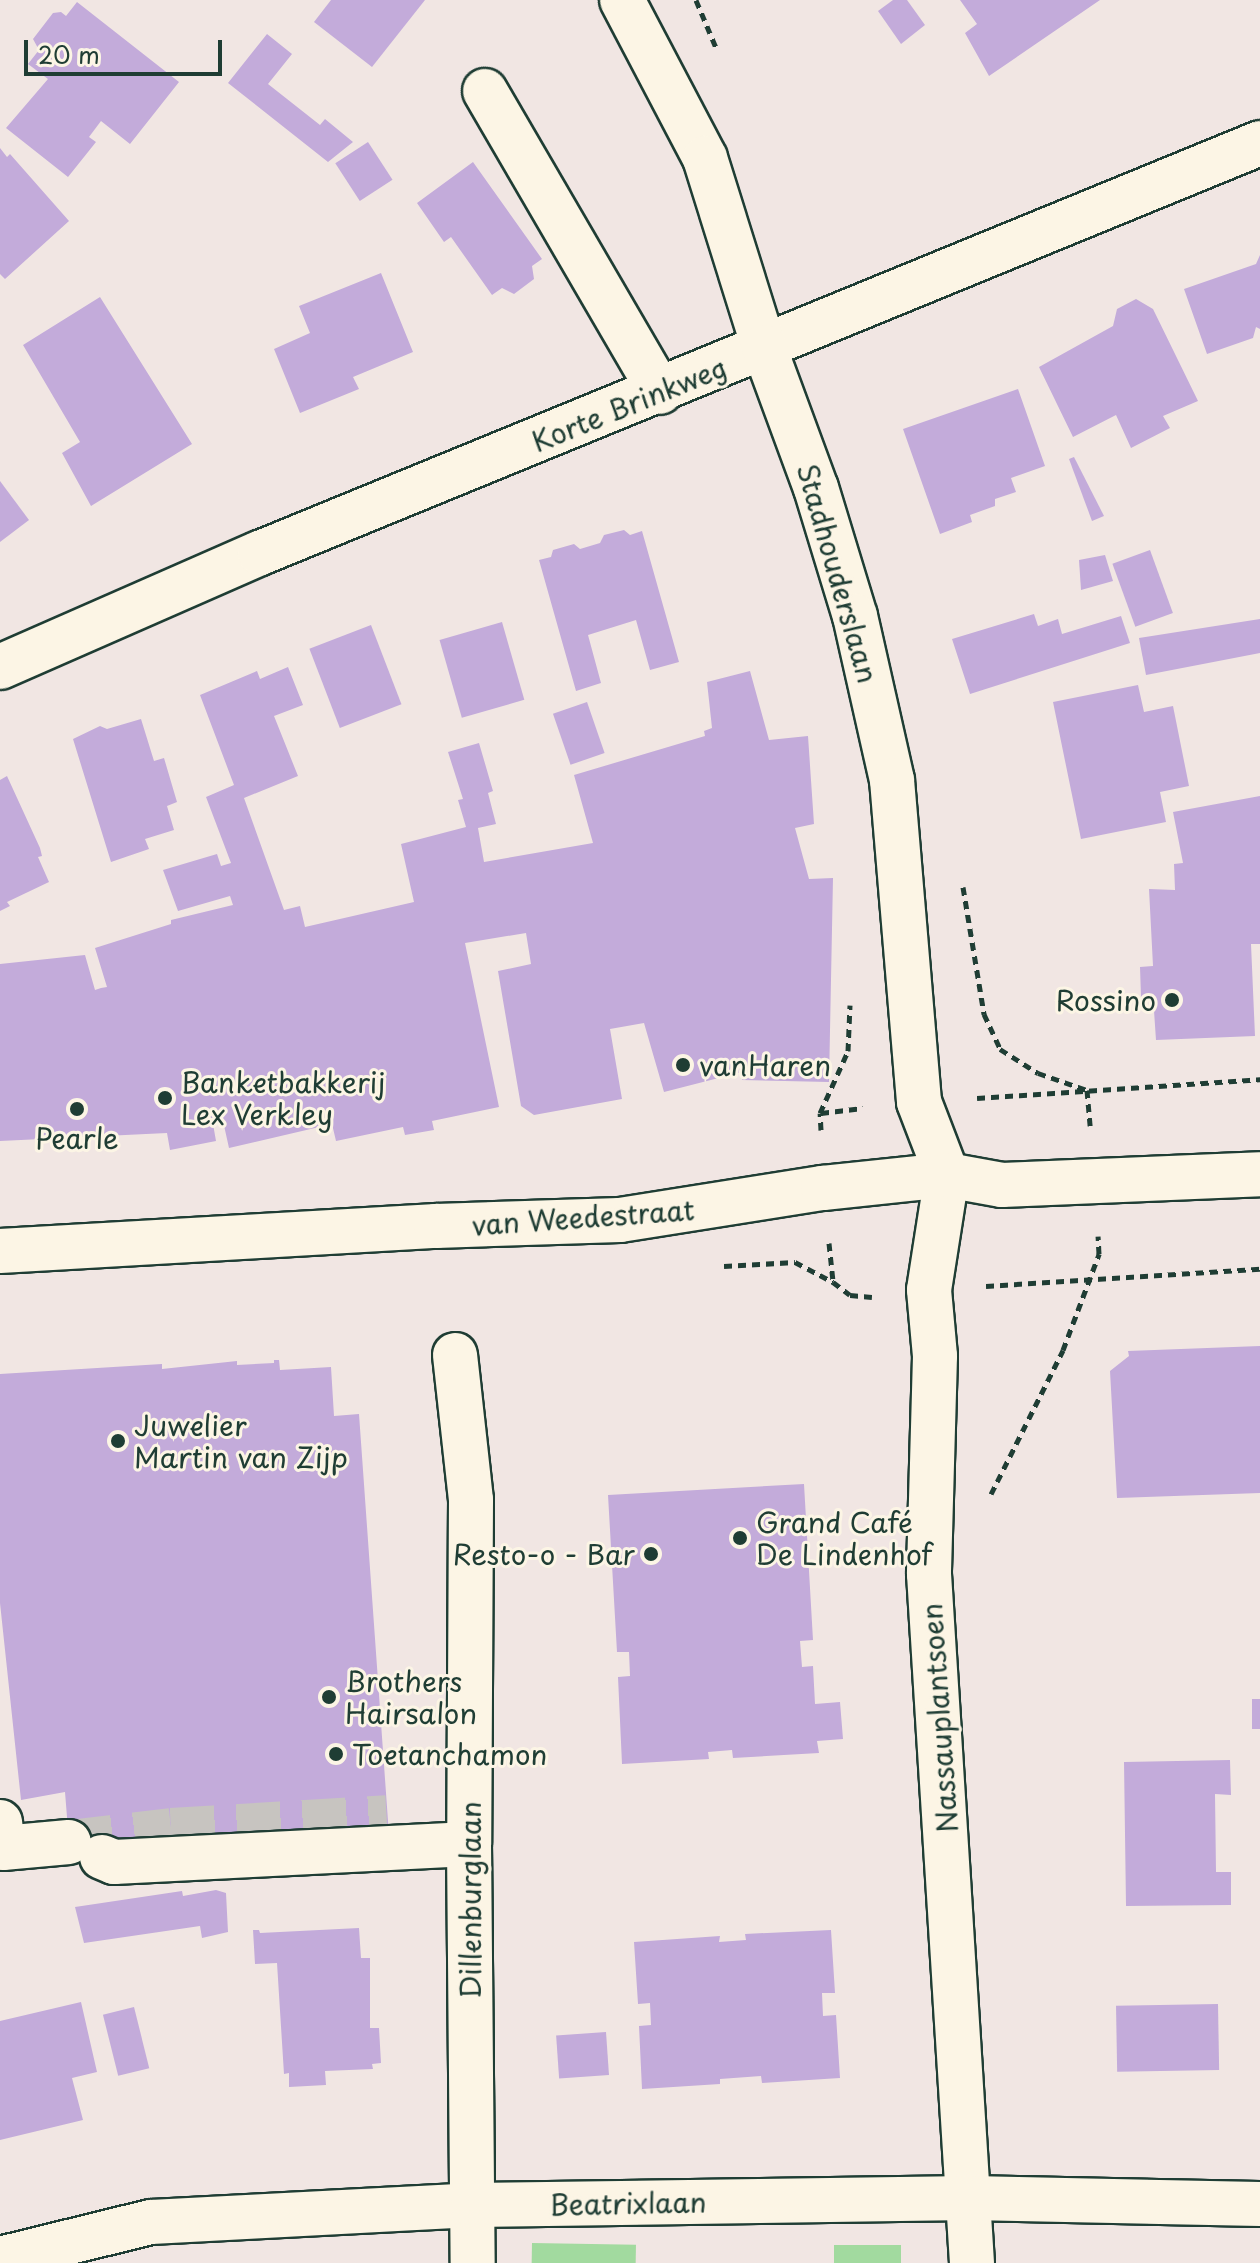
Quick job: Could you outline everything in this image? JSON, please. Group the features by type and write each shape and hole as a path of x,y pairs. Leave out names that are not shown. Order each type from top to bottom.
{"street":[{"name":"Stadhouderslaan","path":"622,0 705,158 764,347 816,488 851,602 892,780 919,1102 947,1175"},
{"path":"485,91 660,392"},
{"name":"Korte Brinkweg","path":"0,667 260,553 660,392 1260,143"},
{"name":"van Weedestraat","path":"0,1251 436,1226 620,1220 823,1188 947,1175 1002,1185 1260,1174"},
{"name":"Nassauplantsoen","path":"947,1175 929,1290 935,1370 929,1574 972,2263"},
{"name":"Dillenburglaan","path":"455,1355 471,1500 469,1829 473,2205"},
{"path":"387,1817 469,1829"},
{"path":"0,1822 3,1848 85,1850 114,1862 469,1829"},
{"name":"Beatrixlaan","path":"0,2259 151,2222 473,2205 970,2198 1260,2204"},
{"path":"473,2205 473,2263"}],"path":[{"path":"820,1113 848,1051 850,1004"},
{"path":"1087,1090 1260,1079"},
{"path":"990,1498 1063,1350 1089,1280 1260,1269"}],"green space":[{"path":"532,2243 636,2245 636,2263 532,2263"},
{"path":"834,2245 901,2245 901,2263 834,2263"}],"building":[{"path":"331,0 425,0 372,67 314,22"},
{"path":"893,0 907,0 925,25 901,44 878,11"},
{"path":"960,0 1100,0 989,76 965,33 977,24"},
{"path":"77,2 179,82 130,144 101,121 89,137 96,142 68,177 6,128 48,79 28,64 39,50 33,39 53,13 61,12 66,16"},
{"path":"267,34 292,54 268,84 320,125 325,119 353,142 328,162 228,83"},
{"path":"368,142 393,180 360,201 335,163"},
{"path":"0,148 7,157 10,154 69,221 5,279 0,274"},
{"path":"473,162 542,259 532,266 534,279 514,294 502,288 492,295 451,237 444,242 417,203"},
{"path":"1260,255 1260,329 1256,327 1253,338 1207,354 1184,289 1256,264"},
{"path":"381,273 413,352 353,377 359,389 300,413 274,349 310,333 299,306"},
{"path":"100,297 192,444 91,506 62,453 80,442 23,345"},
{"path":"1136,299 1153,309 1198,401 1163,416 1170,428 1131,448 1116,415 1073,437 1039,367 1113,326 1117,309"},
{"path":"1018,389 1045,466 1011,478 1016,492 995,499 995,506 970,515 972,522 940,534 903,429"},
{"path":"1074,457 1104,516 1092,521 1069,459"},
{"path":"0,481 29,520 0,542"},
{"path":"624,530 630,535 642,531 679,662 650,670 636,620 588,635 601,683 576,691 539,560 551,557 553,550 574,544 580,549 600,543 604,535"},
{"path":"1150,550 1173,613 1135,627 1112,564"},
{"path":"1105,555 1113,581 1081,590 1079,560"},
{"path":"1034,614 1038,626 1058,619 1062,634 1121,616 1130,643 970,694 952,639"},
{"path":"1260,619 1260,653 1146,675 1139,638"},
{"path":"502,622 524,700 462,718 440,640"},
{"path":"371,625 401,704 340,728 309,649"},
{"path":"288,667 303,705 274,716 298,776 244,798 284,910 300,906 305,927 414,902 401,844 466,827 458,800 463,799 448,752 479,743 493,791 488,793 496,824 478,828 484,862 593,843 574,775 705,736 704,731 712,728 707,682 750,671 769,740 808,736 814,824 795,828 809,879 833,878 829,1082 742,1080 742,1072 664,1092 644,1023 610,1029 622,1099 534,1115 521,1106 498,971 531,964 526,933 465,943 499,1107 432,1121 434,1130 405,1135 403,1127 336,1141 332,1124 229,1148 223,1121 213,1124 216,1141 170,1150 167,1133 0,1141 0,964 85,955 95,990 107,987 95,948 171,924 171,920 233,905 230,896 178,911 163,870 217,854 221,866 231,863 206,797 234,785 200,695 257,671 260,679"},
{"path":"1138,685 1144,712 1173,706 1189,786 1160,792 1166,822 1081,839 1053,702"},
{"path":"587,702 605,753 571,765 553,714"},
{"path":"141,719 154,761 164,758 177,802 167,806 174,830 145,839 149,849 111,862 73,739 100,726 107,729"},
{"path":"7,776 40,848 42,856 38,857 49,882 7,902 10,906 0,911 0,780"},
{"path":"1260,796 1260,944 1251,944 1255,1036 1156,1040 1153,996 1141,997 1140,967 1153,966 1149,889 1175,890 1174,864 1183,863 1173,812"},
{"path":"1260,1346 1260,1493 1117,1498 1110,1371 1129,1356 1128,1351"},
{"path":"274,1360 279,1360 280,1370 331,1367 334,1416 359,1414 389,1835 93,1878 75,1860 69,1842 65,1792 21,1800 0,1603 0,1374 162,1364 162,1369 237,1361 237,1365 274,1363"},
{"path":"804,1484 813,1640 800,1641 802,1667 813,1666 815,1704 840,1702 843,1739 817,1741 819,1753 733,1758 732,1750 708,1752 709,1759 622,1764 618,1677 630,1676 629,1652 617,1652 608,1495"},
{"path":"1252,1699 1260,1699 1260,1729 1252,1729"},
{"path":"1230,1760 1231,1795 1215,1794 1216,1872 1231,1872 1231,1905 1126,1906 1124,1762"},
{"path":"216,1890 226,1893 228,1932 202,1938 200,1926 84,1943 75,1907 182,1891 183,1896"},
{"path":"359,1928 361,1958 370,1958 370,2028 379,2028 381,2063 372,2064 373,2069 325,2071 326,2085 289,2087 289,2073 284,2074 277,1963 255,1964 253,1930 260,1933"},
{"path":"831,1930 835,1993 822,1993 823,2016 836,2015 840,2078 762,2083 761,2076 720,2079 720,2084 642,2089 639,2026 651,2025 650,2003 638,2004 634,1942 720,1936 719,1942 746,1940 745,1934"},
{"path":"81,2002 97,2072 72,2078 83,2120 0,2140 0,2021"},
{"path":"1218,2004 1219,2070 1117,2072 1116,2006"},
{"path":"134,2007 149,2068 118,2076 103,2015"},
{"path":"606,2032 609,2075 559,2078 556,2035"}],"tunnel":[{"path":"69,1842 171,1830 387,1817"}],"place":[{"name":"Rossino","path":"1172,1000"},
{"name":"vanHaren","path":"683,1065"},
{"name":"Banketbakkerij Lex Verkley","path":"165,1098"},
{"name":"Pearle","path":"77,1109"},
{"name":"Juwelier Martin van Zijp","path":"118,1441"},
{"name":"Grand Café De Lindenhof","path":"740,1538"},
{"name":"Resto-o - Bar","path":"651,1554"},
{"name":"Brothers Hairsalon","path":"329,1697"},
{"name":"Toetanchamon","path":"336,1754"}]}
